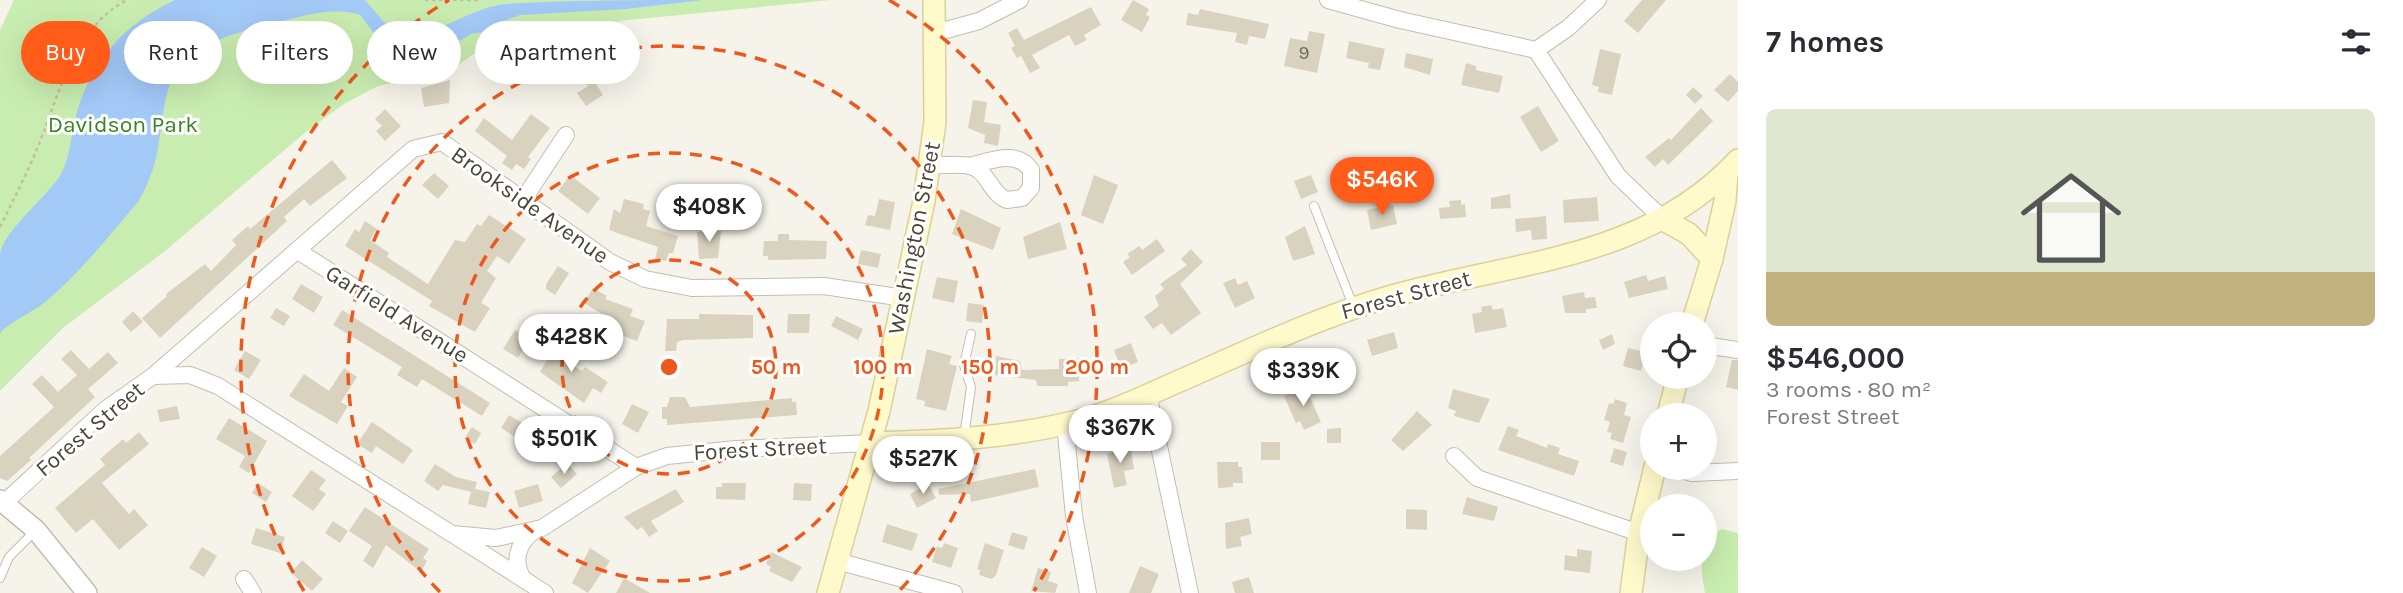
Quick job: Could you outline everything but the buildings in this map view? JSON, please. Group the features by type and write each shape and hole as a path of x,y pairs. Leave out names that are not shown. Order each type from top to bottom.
{"main road":[{"name":"Washington Street","path":"828,593 871,443 904,298 930,165 936,101 934,0"},
{"name":"Forest Street","path":"871,443 964,440 1083,420 1273,339 1354,308 1610,243 1664,220 1733,166"},
{"path":"1696,312 1712,259 1733,166"},
{"path":"1664,220 1689,234 1712,259"},
{"path":"1631,593 1639,533 1652,480"}],"street":[{"path":"935,33 979,21 1020,0"},
{"path":"1536,50 1568,28 1598,0"},
{"path":"1333,1 1400,20 1536,50 1618,176 1664,220"},
{"path":"523,200 566,135"},
{"name":"Brookside Avenue","path":"153,376 413,149 442,142 610,262 657,283 692,288 824,286 904,298"},
{"path":"930,165 969,166"},
{"name":"Garfield Avenue","path":"298,251 636,467"},
{"path":"1717,347 1738,350"},
{"name":"Forest Street","path":"2,501 106,409 153,376 190,375 218,386 452,534 496,538 534,531 563,517 636,467 685,453 871,443"},
{"path":"1148,394 1191,592"},
{"path":"1065,424 1074,516 1088,593"},
{"path":"1454,456 1477,478 1639,533"},
{"path":"1717,472 1738,471"},
{"path":"2,501 36,530 87,593"},
{"path":"524,580 519,571 518,555 524,540 534,531"},
{"path":"452,534 545,593"},
{"path":"837,561 954,593"}],"lane":[{"path":"1314,206 1354,308"},
{"path":"964,440 971,387 964,365 971,334"},
{"path":"0,578 9,556 36,530"}],"path":[{"path":"0,227 35,154 78,52 111,11 127,0"},
{"path":"425,0 479,0"}],"green space":[{"name":"Davidson Park","path":"14,0 831,0 619,21 475,21 475,53 461,63 461,21 367,21 367,84 387,84 344,104 307,131 165,251 63,328 0,391 0,30"},
{"path":"1722,529 1738,533 1738,593 1705,593 1702,571 1717,571 1717,533"}],"water":[{"path":"175,0 365,0 383,21 367,21 367,24 360,15 338,12 316,13 282,21 236,21 236,33 222,38 222,21 140,21"},
{"path":"703,0 626,9 520,15 504,21 475,21 475,33 461,40 461,21 455,21 504,4"},
{"path":"124,34 124,84 170,84 148,181 138,202 69,280 0,334 0,254 3,245 9,234 61,174 75,120 88,84 110,84 110,49"}]}
